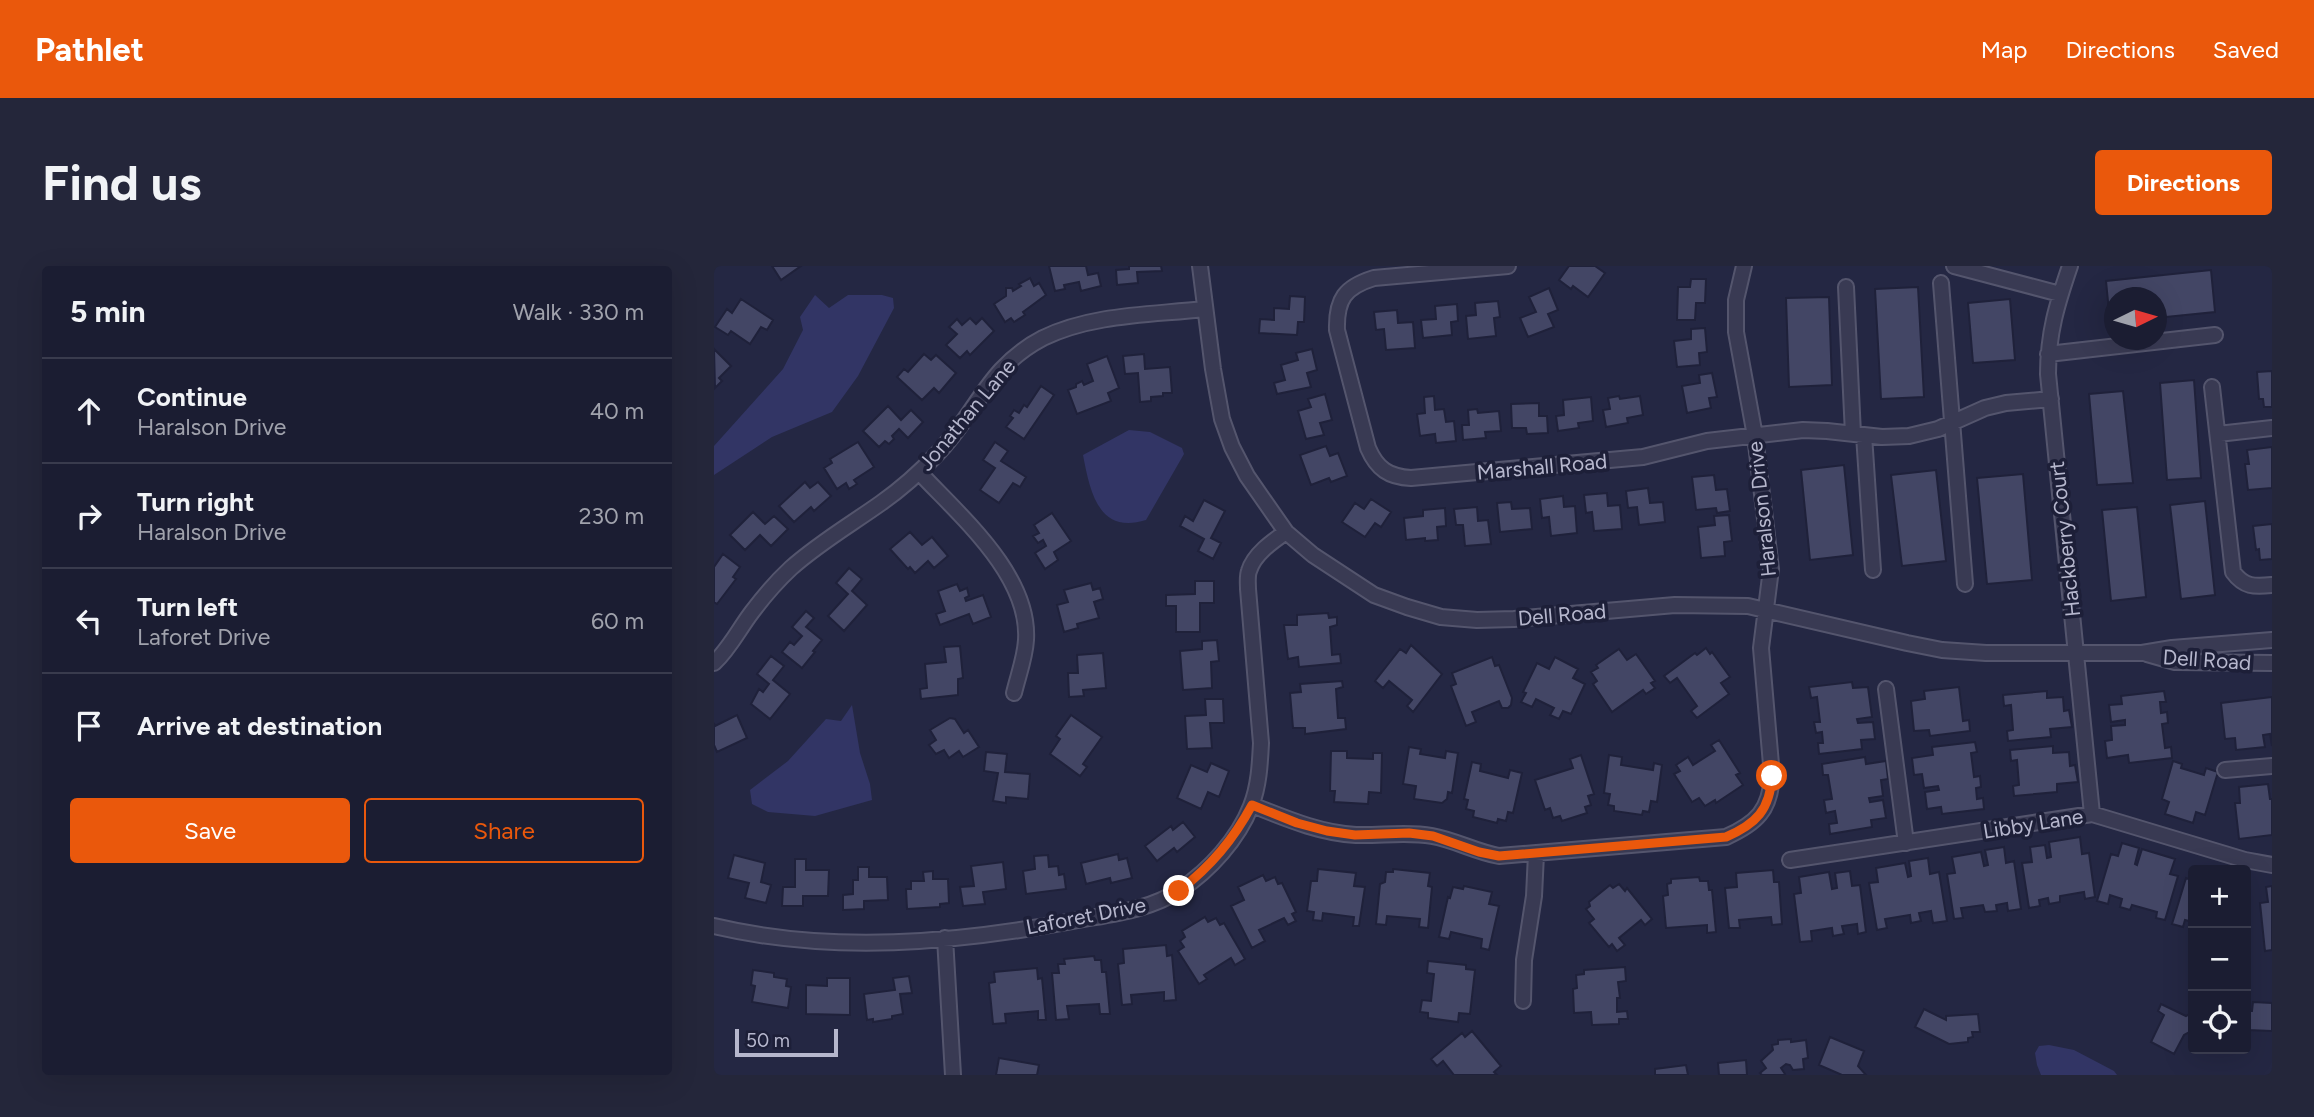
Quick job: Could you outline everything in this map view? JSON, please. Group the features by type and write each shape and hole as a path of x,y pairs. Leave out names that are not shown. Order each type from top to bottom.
{"street":[{"name":"Dell Road","path":"1200,266 1204,309 1222,419 1247,476 1286,532 1313,555 1374,595 1441,617 1477,620 1688,605 1748,606 1942,650 1986,653 2142,653 2272,640"},
{"name":"Marshall Road","path":"1508,266 1374,278 1357,283 1343,295 1337,312 1338,330 1368,449 1383,471 1397,477 1411,478 1602,462 1643,457 1707,441 1803,430 1882,437 1909,436 1938,429 1984,408 2050,399"},
{"name":"Haralson Drive","path":"1252,805 1297,823 1327,831 1355,835 1409,833 1433,836 1489,854 1536,854 1726,837 1755,820 1766,806 1771,793 1772,776 1761,648 1771,569 1755,436 1736,332 1736,300 1744,266"},
{"path":"1954,266 2060,294"},
{"name":"Hackberry Court","path":"2070,266 2050,332 2048,354 2050,399 2092,814"},
{"path":"1941,283 1965,583"},
{"path":"1846,287 1873,570"},
{"name":"Jonathan Lane","path":"714,663 758,605 789,570 820,543 883,502 919,472 958,430 995,376 1026,348 1061,330 1101,320 1204,309"},
{"path":"2048,354 2215,335"},
{"path":"2212,387 2233,572 2246,585 2272,585"},
{"path":"2218,434 2272,428"},
{"path":"919,472 987,545 1015,589 1023,612 1026,640 1014,693"},
{"name":"Laforet Drive","path":"714,926 769,938 817,942 893,942 1048,926 1125,912 1152,904 1179,891 1203,872 1224,850 1252,805 1260,768 1261,743 1248,571 1256,558 1286,532"},
{"name":"Dell Road","path":"2142,653 2175,662 2272,663"},
{"path":"1886,689 1906,843"},
{"path":"2225,770 2272,766"},
{"name":"Libby Lane","path":"1790,860 2092,814 2245,860 2272,865"},
{"path":"1523,1001 1524,960 1534,895 1536,854"},
{"path":"945,938 954,1075"}],"water":[{"path":"815,295 829,308 848,295 882,295 893,298 894,308 858,376 832,412 772,437 714,475 714,446 783,369 803,330 800,317"},
{"path":"1129,430 1150,432 1182,448 1184,454 1146,520 1130,523 1107,516 1099,507 1089,482 1083,455"},
{"path":"852,705 872,800 815,816 768,812 752,804 750,790 788,761 826,719 841,721"},
{"path":"2049,1045 2074,1050 2117,1075 2041,1075 2035,1053 2039,1046"}],"building":[{"path":"772,266 801,266 781,280"},
{"path":"1049,266 1086,266 1088,275 1098,273 1101,286 1081,291 1079,282 1064,285 1065,289 1055,291"},
{"path":"1129,266 1161,266 1162,271 1137,272 1138,283 1117,285 1116,270 1129,269"},
{"path":"1569,266 1595,266 1605,273 1588,297 1559,280"},
{"path":"2211,270 2215,312 2167,317 2167,287 2107,287 2106,281"},
{"path":"1030,278 1034,286 1039,283 1046,295 1023,312 1025,315 1014,322 1011,318 1005,322 994,304 1006,296 1006,288 1012,288 1013,291"},
{"path":"1691,279 1706,279 1705,303 1696,303 1695,320 1677,320 1678,287 1690,287"},
{"path":"1918,287 1924,397 1881,399 1875,289"},
{"path":"1549,288 1558,310 1548,314 1554,327 1528,337 1520,318 1536,312 1529,297"},
{"path":"1290,296 1305,297 1304,322 1298,322 1297,335 1259,333 1260,319 1274,320 1274,308 1289,309"},
{"path":"1829,297 1832,385 1789,387 1786,298"},
{"path":"741,299 773,320 767,330 761,327 750,344 731,331 728,335 715,327 727,309 732,313"},
{"path":"2010,299 2015,360 1973,363 1968,303"},
{"path":"1498,301 1500,317 1494,318 1496,336 1468,339 1466,316 1476,315 1475,303"},
{"path":"1457,304 1458,321 1451,322 1452,335 1423,338 1421,320 1436,319 1435,306"},
{"path":"1397,310 1398,323 1413,322 1415,348 1386,350 1384,329 1376,330 1374,312"},
{"path":"970,318 976,324 982,318 994,331 970,355 967,351 960,358 946,345 957,334 949,327 957,319 962,325"},
{"path":"1705,328 1707,352 1699,353 1700,365 1677,367 1674,341 1691,339 1691,329"},
{"path":"714,349 731,366 719,378 722,381 715,388"},
{"path":"1312,349 1317,370 1307,373 1311,387 1277,394 1274,383 1285,380 1281,365 1298,360 1296,353"},
{"path":"924,354 931,360 936,355 956,373 939,393 934,388 922,400 897,377 904,369 908,372"},
{"path":"1144,354 1145,369 1170,367 1172,393 1163,393 1163,396 1151,397 1151,401 1140,402 1138,373 1125,374 1123,356"},
{"path":"1107,356 1119,388 1108,393 1111,401 1077,414 1068,390 1082,381 1084,385 1093,381 1087,364"},
{"path":"2272,371 2272,407 2264,407 2263,399 2259,399 2257,372"},
{"path":"1712,373 1717,397 1709,398 1711,408 1687,413 1682,386 1700,383 1699,375"},
{"path":"2194,380 2201,478 2167,480 2160,383"},
{"path":"1041,386 1054,395 1024,439 1006,427 1013,418 1010,416 1014,410 1019,413 1024,405 1027,407"},
{"path":"2123,391 2133,483 2097,485 2089,394"},
{"path":"1325,394 1332,420 1320,423 1324,435 1306,439 1298,411 1311,407 1308,399"},
{"path":"1434,396 1435,410 1444,409 1446,422 1454,421 1456,441 1436,443 1435,434 1420,436 1417,414 1425,413 1424,397"},
{"path":"1619,396 1620,399 1640,396 1643,415 1627,418 1628,423 1606,427 1603,410 1610,409 1608,398"},
{"path":"1591,397 1593,421 1578,423 1579,428 1558,431 1556,416 1564,415 1563,400"},
{"path":"1539,403 1539,416 1547,416 1548,433 1527,434 1526,428 1512,428 1511,404"},
{"path":"888,406 901,420 911,410 923,422 908,438 899,429 889,444 885,441 879,447 863,431"},
{"path":"1477,409 1478,413 1499,411 1501,431 1485,432 1486,438 1463,440 1462,425 1469,425 1468,410"},
{"path":"858,442 874,467 854,480 857,484 849,489 846,483 837,489 824,468 832,463 830,459"},
{"path":"995,442 1008,451 1001,461 1026,477 1020,487 1013,483 999,503 980,490 995,468 983,460"},
{"path":"1326,446 1330,456 1338,453 1347,476 1331,482 1329,478 1311,485 1300,455"},
{"path":"2272,447 2272,488 2248,490 2245,464 2249,464 2247,450"},
{"path":"1844,465 1853,555 1810,560 1801,470"},
{"path":"1936,470 1946,561 1902,566 1891,475"},
{"path":"2023,474 2032,580 1987,584 1977,478"},
{"path":"1714,475 1716,490 1727,489 1730,511 1717,513 1716,508 1696,510 1692,477"},
{"path":"805,482 810,488 818,482 831,496 814,511 811,507 794,522 779,506"},
{"path":"1648,488 1650,503 1663,502 1665,522 1639,525 1637,507 1628,508 1626,491"},
{"path":"1607,493 1608,506 1620,505 1622,529 1594,531 1592,512 1586,513 1584,495"},
{"path":"1563,496 1564,507 1575,506 1577,533 1551,536 1549,517 1542,518 1540,499"},
{"path":"1371,499 1391,512 1381,527 1375,523 1365,537 1342,522 1355,503 1364,509"},
{"path":"1204,500 1225,511 1211,538 1221,543 1213,559 1198,551 1204,539 1180,526 1185,516 1193,521"},
{"path":"2205,501 2215,595 2181,599 2170,505"},
{"path":"1511,502 1512,509 1530,508 1532,529 1500,532 1497,503"},
{"path":"1477,507 1478,521 1488,520 1491,544 1465,546 1463,525 1456,525 1454,509"},
{"path":"2137,507 2146,597 2111,601 2102,510"},
{"path":"1445,508 1446,526 1437,527 1438,540 1406,540 1404,518 1423,516 1423,510"},
{"path":"753,512 765,524 774,516 788,529 771,546 760,535 745,550 730,535"},
{"path":"1052,513 1071,541 1054,552 1058,560 1045,569 1035,553 1046,546 1043,540 1038,543 1033,536 1039,533 1034,525"},
{"path":"1729,515 1732,541 1724,542 1725,556 1701,558 1698,527 1715,525 1714,516"},
{"path":"2272,524 2272,559 2260,560 2253,526"},
{"path":"910,532 922,545 932,537 948,556 934,568 928,561 915,573 910,567 908,569 890,549"},
{"path":"723,554 740,567 733,577 736,579 717,604 714,602 714,567"},
{"path":"849,568 862,579 852,591 867,605 844,631 828,616 848,594 836,583"},
{"path":"1195,581 1214,581 1214,603 1200,603 1200,632 1176,632 1176,606 1166,606 1166,595 1195,594"},
{"path":"1091,583 1093,590 1100,588 1103,599 1094,602 1099,618 1077,624 1078,628 1064,632 1057,605 1068,602 1064,590"},
{"path":"957,584 960,591 967,588 969,596 965,598 966,601 983,595 991,617 973,624 969,614 940,625 936,614 945,611 938,591"},
{"path":"806,611 814,618 806,627 822,640 802,668 782,652 790,642 794,645 802,636 792,627"},
{"path":"1328,613 1329,618 1337,617 1337,625 1330,627 1332,655 1340,654 1341,663 1299,667 1298,657 1288,659 1284,625 1297,625 1297,615"},
{"path":"1217,640 1219,661 1211,662 1212,688 1183,690 1180,651 1202,649 1202,641"},
{"path":"1411,645 1442,674 1413,712 1407,706 1412,700 1389,681 1383,688 1375,681 1400,649 1406,653"},
{"path":"960,646 963,678 958,679 958,695 921,699 920,689 927,688 925,664 946,662 944,647"},
{"path":"1706,648 1730,677 1721,683 1729,694 1697,718 1691,711 1697,706 1677,678 1670,683 1664,676"},
{"path":"1619,649 1627,660 1636,654 1655,681 1651,683 1655,688 1646,694 1643,690 1612,712 1593,684 1597,681 1591,672 1598,668 1596,665"},
{"path":"1103,653 1106,688 1083,690 1084,696 1069,697 1068,673 1078,673 1077,655"},
{"path":"771,656 784,666 773,680 790,694 770,719 751,704 759,689 763,692 769,684 757,674"},
{"path":"1492,657 1495,666 1499,665 1512,698 1511,705 1502,708 1499,701 1472,712 1476,722 1466,726 1451,686 1456,684 1452,673"},
{"path":"1555,657 1578,669 1573,678 1585,684 1571,714 1563,711 1559,719 1550,715 1554,708 1536,699 1532,707 1521,702 1537,663 1549,669"},
{"path":"1342,681 1343,687 1336,689 1338,718 1345,718 1346,729 1305,734 1305,728 1293,728 1290,693 1301,692 1300,684"},
{"path":"1852,682 1853,688 1868,687 1872,717 1857,719 1858,723 1873,722 1875,739 1861,740 1862,749 1819,754 1818,743 1823,743 1822,732 1816,733 1814,722 1820,722 1817,697 1811,698 1809,687"},
{"path":"1959,687 1963,721 1969,720 1970,731 1930,736 1929,730 1914,731 1911,701 1925,699 1924,691"},
{"path":"2047,691 2047,698 2063,697 2064,711 2069,710 2072,727 2050,729 2051,737 2008,741 2007,731 2013,730 2011,705 2004,706 2003,695"},
{"path":"2164,691 2166,702 2160,702 2161,713 2167,712 2168,723 2162,724 2165,748 2171,747 2172,758 2129,763 2128,755 2107,758 2105,741 2112,740 2111,726 2125,725 2125,720 2111,722 2109,705 2122,704 2121,696"},
{"path":"2272,697 2272,746 2270,734 2263,735 2265,747 2236,750 2235,738 2225,739 2221,703"},
{"path":"1205,699 1223,699 1224,723 1210,723 1212,748 1187,749 1185,716 1206,715"},
{"path":"737,715 747,738 717,752 714,745 714,723 715,726"},
{"path":"1071,715 1102,737 1083,764 1087,767 1080,776 1050,754 1060,739 1056,736"},
{"path":"950,718 955,719 964,733 968,730 979,747 963,757 959,751 949,758 944,750 936,754 929,745 936,740 930,730"},
{"path":"1719,740 1740,773 1736,775 1743,785 1716,803 1715,800 1705,806 1699,798 1692,802 1674,774 1680,771 1676,765 1688,757 1693,765 1715,751 1711,745"},
{"path":"1975,742 1977,752 1971,753 1974,777 1980,776 1981,787 1976,788 1977,799 1983,798 1984,809 1942,814 1941,807 1927,809 1925,792 1939,790 1938,786 1924,788 1922,774 1914,775 1912,758 1933,755 1932,747"},
{"path":"2053,746 2053,753 2069,752 2070,766 2075,765 2078,782 2057,784 2057,792 2014,796 2013,786 2019,785 2017,760 2011,761 2010,750"},
{"path":"1409,747 1421,749 1420,754 1445,758 1446,751 1458,753 1452,793 1448,792 1447,799 1442,803 1414,799 1416,786 1403,784"},
{"path":"1331,751 1347,751 1347,758 1373,759 1373,753 1382,753 1381,793 1369,792 1368,804 1334,802 1335,791 1330,791"},
{"path":"986,752 1007,754 1005,772 1030,774 1028,799 1006,797 1006,803 993,801 998,773 984,771"},
{"path":"1581,755 1594,794 1588,796 1591,805 1585,807 1587,813 1562,821 1560,816 1553,818 1550,808 1545,810 1535,780 1573,768 1570,759"},
{"path":"1609,755 1622,757 1621,765 1653,770 1654,763 1662,765 1657,802 1651,801 1649,812 1643,811 1642,815 1614,811 1614,806 1608,805 1610,794 1604,793"},
{"path":"1865,757 1866,764 1886,761 1888,779 1881,780 1883,796 1869,798 1870,802 1883,800 1886,818 1871,820 1872,827 1830,834 1829,824 1837,823 1835,811 1826,813 1824,800 1832,799 1828,775 1823,775 1822,764"},
{"path":"2173,761 2182,764 2181,768 2204,775 2206,768 2218,772 2205,815 2196,812 2193,823 2165,814 2169,802 2162,799"},
{"path":"1472,762 1481,764 1480,771 1508,778 1510,770 1522,773 1513,813 1508,812 1506,821 1498,819 1497,823 1473,817 1474,811 1466,809 1468,800 1464,799"},
{"path":"1211,763 1229,771 1219,797 1208,792 1201,809 1177,798 1191,765 1207,772"},
{"path":"2268,784 2272,799 2272,835 2239,839 2235,803 2240,803 2239,787"},
{"path":"1183,822 1195,837 1177,852 1174,848 1157,861 1145,846 1171,826 1173,830"},
{"path":"2080,837 2082,854 2089,853 2095,897 2085,899 2084,892 2060,896 2060,902 2049,904 2048,898 2039,900 2040,906 2029,908 2022,863 2032,862 2030,847 2045,845 2047,858 2051,857 2049,842"},
{"path":"2122,843 2139,848 2135,864 2137,865 2142,849 2175,859 2170,874 2178,876 2165,920 2156,918 2157,912 2132,905 2130,910 2120,907 2122,899 2110,895 2108,904 2097,901 2111,854 2118,856"},
{"path":"2004,847 2006,863 2014,861 2021,909 2008,911 2007,903 1996,905 1997,911 1985,912 1983,905 1961,908 1963,918 1954,919 1947,874 1955,873 1952,857 1981,852 1984,866 1988,865 1985,850"},
{"path":"1118,854 1119,860 1127,858 1132,878 1111,883 1110,878 1086,884 1081,863"},
{"path":"734,855 765,863 761,882 771,885 766,903 745,898 749,883 728,878"},
{"path":"1048,855 1049,867 1058,866 1059,875 1064,874 1066,889 1026,894 1023,871 1035,869 1034,856"},
{"path":"1928,858 1930,874 1939,872 1947,921 1933,923 1931,911 1919,913 1921,921 1911,923 1910,915 1885,919 1887,928 1877,930 1869,883 1878,882 1876,868 1905,863 1908,877 1911,876 1909,861"},
{"path":"795,859 806,859 806,870 829,870 828,896 803,896 803,906 782,906 783,887 795,887"},
{"path":"1003,862 1006,889 983,892 985,904 963,906 960,887 974,886 971,866"},
{"path":"858,867 869,867 869,877 887,877 888,900 864,901 864,909 843,910 843,895 853,894 853,880 858,880"},
{"path":"1318,869 1356,873 1354,886 1365,887 1359,926 1353,926 1354,917 1323,913 1322,921 1313,920 1314,912 1307,911 1311,881 1317,881"},
{"path":"1393,869 1430,873 1428,886 1432,887 1428,928 1419,927 1420,919 1387,916 1386,925 1376,924 1380,884 1385,882 1386,872 1393,872"},
{"path":"1773,870 1774,882 1779,882 1782,924 1772,925 1771,917 1739,920 1740,928 1729,928 1725,888 1737,887 1736,873"},
{"path":"933,871 933,879 948,879 949,903 940,904 940,907 907,909 906,889 911,889 911,881 924,881 923,872"},
{"path":"1850,871 1852,886 1860,885 1866,932 1858,934 1857,924 1842,926 1844,934 1833,936 1832,928 1811,931 1812,941 1800,942 1794,894 1801,893 1799,877 1829,872 1832,889 1837,888 1835,873"},
{"path":"1263,875 1266,881 1275,877 1278,884 1282,883 1296,912 1292,914 1296,921 1288,925 1284,918 1259,930 1265,941 1252,948 1231,906 1244,900 1238,887"},
{"path":"1699,877 1700,881 1708,881 1709,890 1712,890 1716,932 1707,933 1707,925 1666,928 1663,896 1668,895 1667,884 1671,883 1671,879"},
{"path":"2186,878 2188,921 2185,920 2183,927 2172,924"},
{"path":"1619,884 1625,891 1627,888 1652,919 1645,925 1641,920 1619,938 1625,945 1617,951 1612,944 1609,947 1589,923 1594,919 1586,909 1590,906 1589,902 1610,885 1613,888"},
{"path":"1464,886 1492,892 1489,904 1499,906 1489,950 1481,948 1482,939 1451,932 1449,939 1439,937 1448,897 1450,898 1453,887 1463,889"},
{"path":"2272,886 2272,950 2265,951 2260,903 2268,902 2266,887"},
{"path":"1205,917 1208,922 1216,918 1220,925 1224,923 1245,959 1235,965 1231,958 1204,975 1207,979 1199,984 1178,951 1184,947 1180,941 1185,937 1182,931"},
{"path":"1166,945 1167,956 1172,955 1176,1000 1164,1001 1164,992 1131,995 1132,1004 1122,1005 1118,964 1124,963 1123,949"},
{"path":"1094,956 1095,960 1101,960 1102,972 1106,972 1110,1014 1100,1014 1099,1004 1067,1006 1069,1019 1056,1020 1052,973 1059,973 1058,964 1065,964 1064,959"},
{"path":"1428,961 1466,965 1466,969 1475,970 1470,1014 1459,1013 1458,1022 1428,1018 1428,1013 1420,1012 1422,1000 1431,1001 1434,974 1427,973"},
{"path":"1625,967 1626,981 1618,982 1620,998 1617,998 1617,1012 1627,1011 1628,1019 1619,1019 1619,1024 1592,1025 1591,1012 1574,1013 1573,989 1577,988 1576,975 1584,974 1584,970"},
{"path":"1037,968 1038,979 1042,978 1046,1020 1038,1020 1038,1011 1005,1014 1006,1023 993,1024 989,983 995,982 994,972"},
{"path":"753,970 774,973 774,977 787,979 786,986 791,987 788,1008 752,1002 755,986 751,985"},
{"path":"909,976 912,993 900,994 903,1014 892,1016 892,1019 873,1022 873,1019 867,1020 864,994 895,990 893,978"},
{"path":"827,978 850,978 850,1015 806,1014 806,985 827,986"},
{"path":"2253,1002 2272,1003 2272,1031 2251,1030"},
{"path":"2161,1004 2188,1015 2188,1033 2184,1035 2174,1054 2151,1042 2164,1015 2158,1011"},
{"path":"1924,1009 1946,1020 1946,1016 1978,1014 1980,1032 1972,1032 1973,1037 1968,1038 1968,1042 1949,1044 1915,1027"},
{"path":"1472,1031 1501,1066 1494,1072 1497,1075 1454,1075 1443,1061 1437,1066 1431,1059 1462,1033 1465,1037"},
{"path":"1830,1037 1864,1051 1858,1066 1866,1075 1842,1075 1819,1065"},
{"path":"1791,1039 1791,1042 1806,1040 1808,1058 1803,1059 1804,1069 1793,1070 1786,1064 1781,1068 1784,1075 1762,1075 1760,1073 1766,1068 1761,1061 1773,1050 1772,1045 1778,1044 1778,1040"},
{"path":"999,1058 1039,1065 1037,1075 996,1075"},
{"path":"1746,1060 1747,1075 1719,1075 1718,1063"},
{"path":"1686,1065 1688,1075 1655,1075 1655,1069"}],"route":[{"path":"1179,891 1203,872 1224,850 1252,805 1297,823 1327,831 1355,835 1409,833 1433,836 1499,856 1536,854 1726,837 1755,820 1766,806 1771,793 1772,776"}]}
